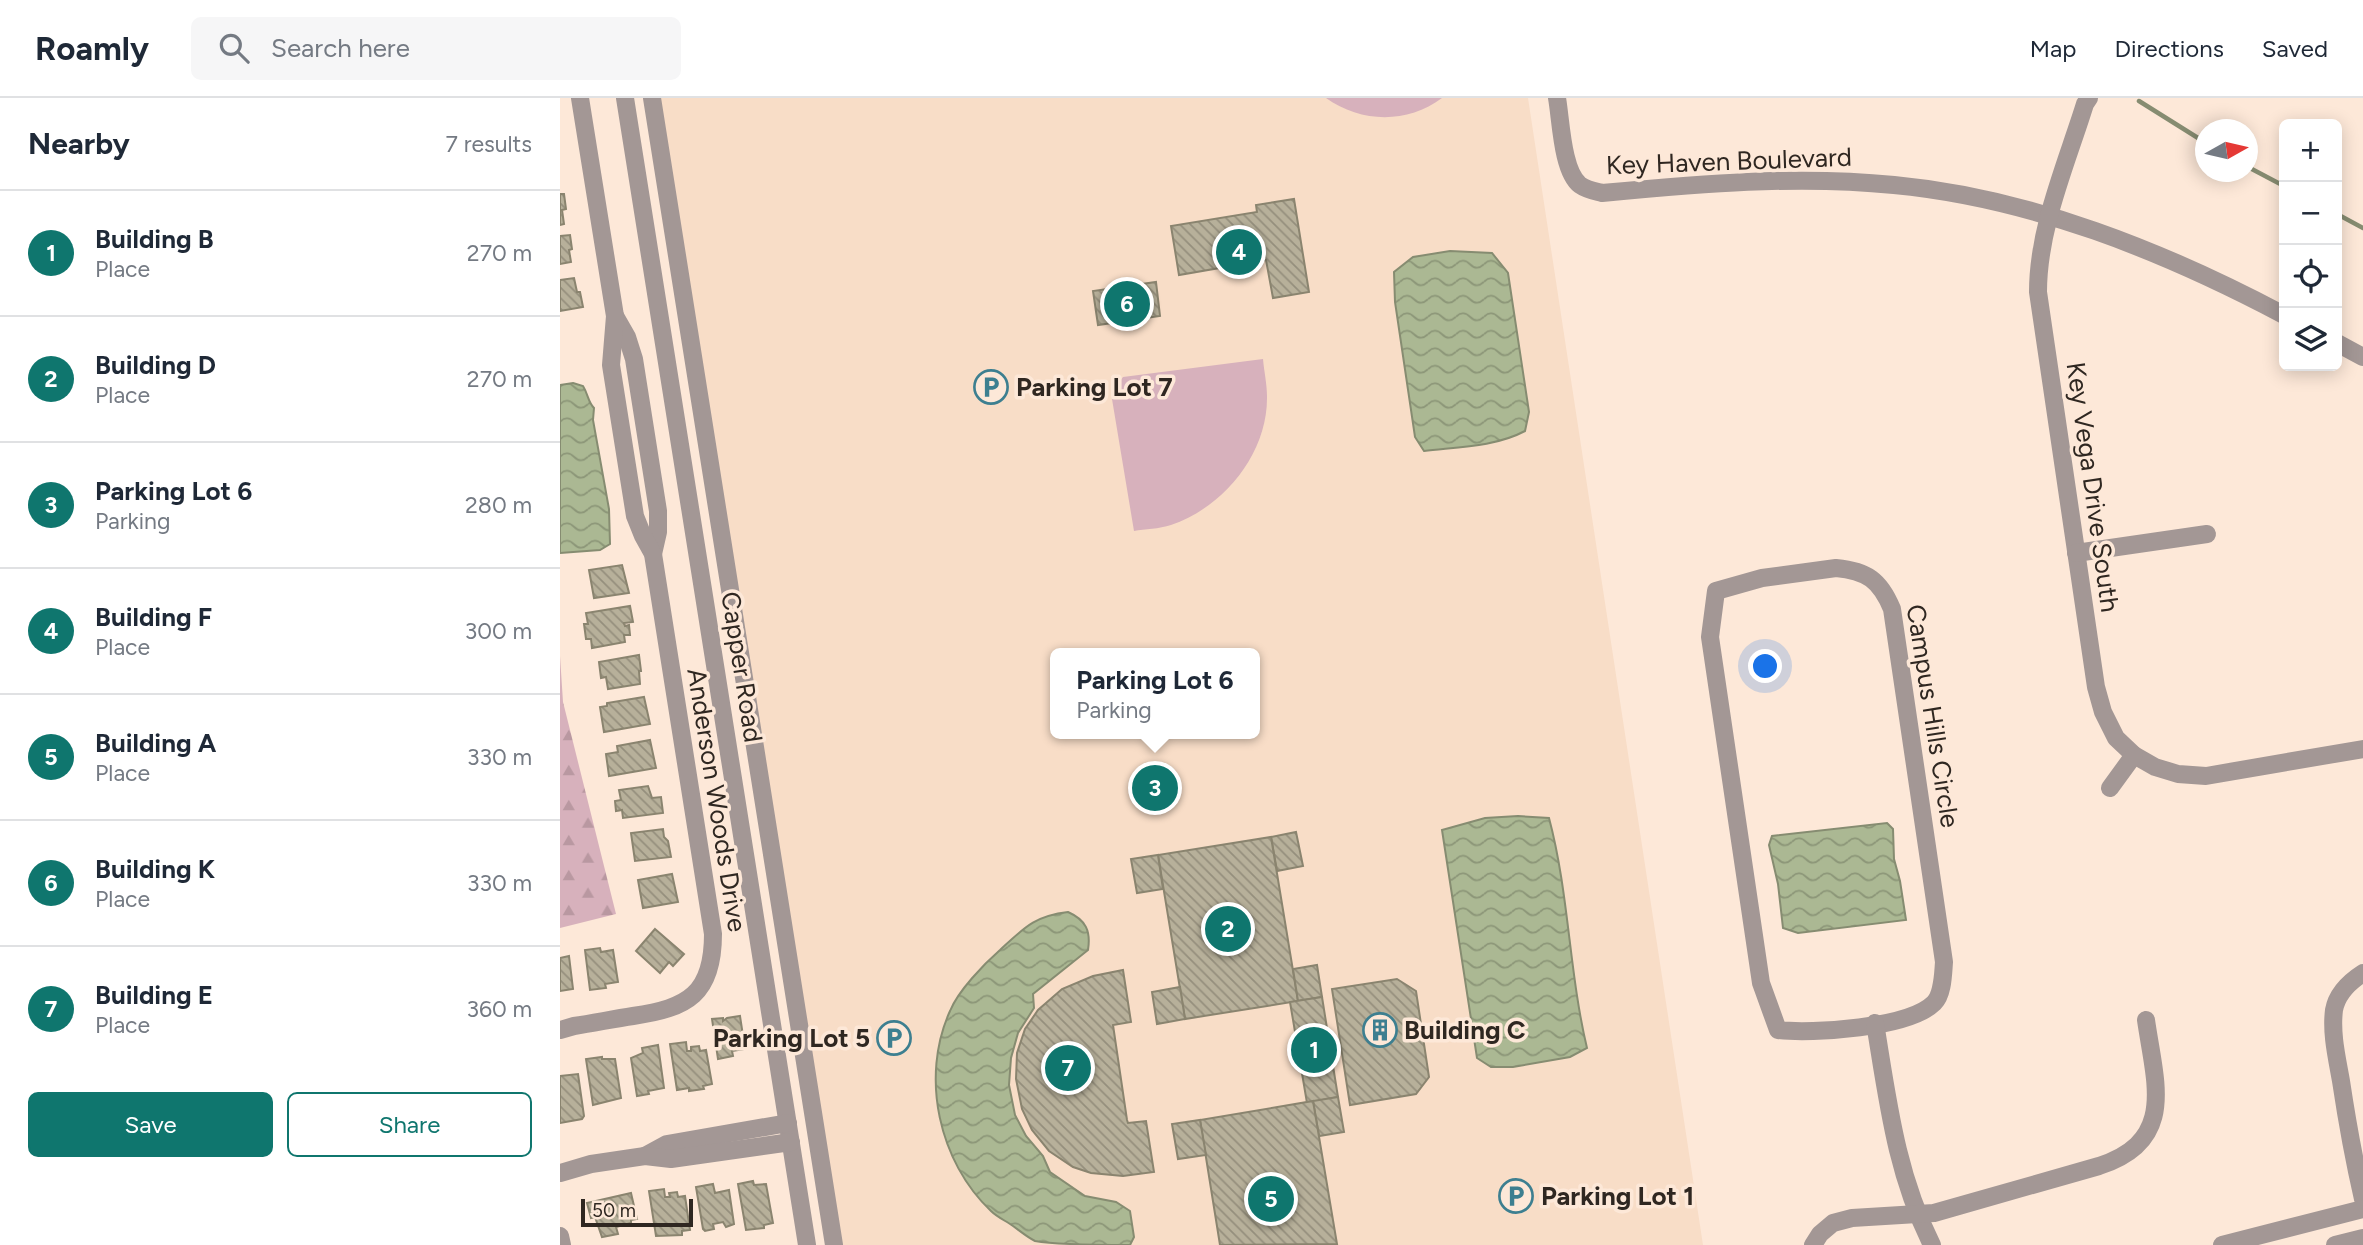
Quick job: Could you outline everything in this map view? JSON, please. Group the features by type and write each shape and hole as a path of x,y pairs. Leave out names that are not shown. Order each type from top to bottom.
{"street":[{"name":"Anderson Woods Drive","path":"560,1030 662,1012 683,1004 697,991 707,976 713,955 713,934 653,554 635,516 611,365 615,316 580,98"},
{"name":"Capper Road","path":"625,98 807,1245"},
{"name":"Capper Road","path":"652,98 834,1245"},
{"name":"Key Haven Boulevard","path":"1557,98 1572,176 1579,184 1602,193 1763,181 1837,181 1954,193 2091,229 2193,268 2279,312"},
{"name":"Key Vega Drive South","path":"2089,98 2049,217 2038,266 2038,292 2096,687 2103,712 2116,738 2134,755"},
{"path":"2342,346 2363,357"},
{"path":"2076,553 2207,534"},
{"name":"Campus Hills Circle","path":"1836,568 1856,570 1872,578 1885,592 1892,609 1944,962 1936,1002 1918,1013 1898,1020 1875,1023 1823,1032 1778,1030 1768,1007 1761,983 1710,637 1716,591 1762,578 1836,568"},
{"path":"2110,788 2134,755 2155,767 2178,774 2206,776 2363,749"},
{"path":"2363,973 2341,992 2334,1009 2333,1033 2352,1152 2363,1199"},
{"path":"1813,1245 1820,1234 1833,1223 1852,1218 1934,1213 2099,1166 2118,1160 2132,1151 2147,1135 2155,1115 2157,1094 2146,1020"},
{"path":"1875,1023 1900,1163 1917,1214 1933,1245"},
{"path":"645,1156 667,1144 788,1123"},
{"path":"726,1133 729,1152"},
{"path":"560,1173 592,1164 645,1156 671,1159 791,1142"},
{"path":"2222,1245 2363,1209"},
{"path":"560,1236 562,1245"},
{"path":"2335,1245 2363,1238"}],"shaded area":[{"path":"653,98 1528,98 1703,1245 835,1245"}],"green space":[{"path":"1326,98 1442,98 1414,112 1384,117 1354,112"},
{"path":"1263,359 1267,391 1265,417 1260,438 1239,475 1225,491 1190,517 1166,526 1134,531 1111,393 1123,377"},
{"path":"560,656 563,702 616,914 560,928"}],"water":[{"path":"1450,251 1492,253 1508,273 1529,412 1525,431 1513,436 1476,446 1424,451 1415,437 1395,302 1394,272 1413,257"},
{"path":"573,383 583,386 594,408 593,420 609,509 610,544 600,550 560,553 560,385"},
{"path":"1485,818 1549,818 1561,875 1576,991 1587,1048 1570,1057 1513,1067 1491,1067 1477,1058 1442,830"},
{"path":"1887,823 1893,829 1894,859 1906,920 1798,933 1783,928 1778,884 1769,845 1772,836"},
{"path":"1068,912 1086,927 1089,937 1088,950 1033,994 1034,1008 1018,1033 1011,1058 1009,1085 1015,1115 1026,1136 1043,1156 1050,1172 1085,1196 1116,1202 1130,1211 1134,1237 1130,1245 1044,1242 1026,1236 993,1213 973,1191 947,1144 940,1117 936,1063 941,1037 954,1003 979,970 1023,929 1038,920"}],"building":[{"path":"560,194 564,194 566,209 562,210 564,224 560,225"},
{"path":"1294,199 1309,292 1273,298 1266,260 1179,275 1171,226 1257,212 1256,205"},
{"path":"570,235 571,262 560,264 560,236"},
{"path":"574,278 583,307 560,311 560,280"},
{"path":"1156,282 1160,316 1098,325 1093,291"},
{"path":"622,565 629,593 594,598 589,570"},
{"path":"630,606 633,622 624,623 625,626 629,625 630,635 624,635 625,642 592,648 591,639 586,639 586,613"},
{"path":"639,655 640,684 608,689 606,677 601,678 599,662"},
{"path":"644,697 650,724 604,732 600,707 607,706 607,703"},
{"path":"650,740 656,768 609,776 606,754 618,752 617,746"},
{"path":"648,786 652,798 661,797 663,813 623,818 622,810 616,811 615,801 621,800 619,790"},
{"path":"663,829 671,857 635,861 631,833"},
{"path":"1296,832 1303,866 1277,871 1271,837"},
{"path":"1271,837 1298,1001 1185,1019 1158,855"},
{"path":"1158,855 1163,889 1137,893 1131,859"},
{"path":"672,874 678,902 643,908 638,880"},
{"path":"655,929 684,954 673,966 669,962 660,973 636,951"},
{"path":"600,948 601,952 613,950 618,982 605,984 606,988 590,990 585,950"},
{"path":"569,956 573,989 560,991 560,958"},
{"path":"1317,965 1322,997 1298,1001 1293,969"},
{"path":"1123,970 1131,1022 1113,1025 1127,1120 1128,1123 1146,1121 1154,1172 1123,1176 1091,1173 1073,1167 1049,1151 1032,1130 1022,1109 1016,1079 1017,1053 1025,1029 1038,1010 1062,989 1093,976"},
{"name":"Building C","path":"1397,979 1416,991 1429,1077 1416,1094 1350,1105 1332,989"},
{"path":"1180,987 1185,1019 1157,1024 1152,992"},
{"path":"1322,997 1338,1097 1307,1103 1290,1002"},
{"path":"740,1016 745,1049 732,1051 733,1056 718,1059 712,1019 723,1018 723,1021"},
{"path":"686,1042 687,1051 691,1051 691,1047 699,1046 700,1051 706,1050 712,1084 703,1086 704,1089 677,1090 670,1044"},
{"path":"658,1045 664,1088 637,1096 631,1058 643,1053 642,1048"},
{"path":"586,1059 615,1059 621,1098 593,1105"},
{"path":"578,1074 584,1116 582,1119 560,1123 560,1076"},
{"path":"1338,1097 1344,1132 1319,1136 1313,1101"},
{"path":"1313,1101 1337,1244 1220,1245 1200,1120"},
{"path":"1200,1120 1206,1155 1178,1159 1172,1124"},
{"path":"753,1181 754,1185 766,1184 773,1223 764,1225 764,1228 746,1230 738,1184"},
{"path":"713,1184 715,1193 729,1190 734,1224 726,1227 723,1222 713,1224 714,1229 705,1231 696,1187"},
{"path":"664,1189 665,1197 670,1197 669,1193 677,1192 678,1197 685,1196 690,1230 682,1231 682,1235 656,1236 649,1191"},
{"path":"631,1193 637,1219 616,1227 618,1234 602,1237 595,1217 591,1218 587,1203"}],"waterway":[{"path":"2139,101 2195,136"},
{"path":"2258,172 2279,183"},
{"path":"2342,217 2363,228"}],"place":[{"name":"Building F","path":"1239,252"},
{"name":"Building K","path":"1127,304"},
{"name":"Parking Lot 7","path":"991,387"},
{"name":"Parking Lot 6","path":"1155,788"},
{"name":"Building D","path":"1228,929"},
{"name":"Building C","path":"1380,1030"},
{"name":"Parking Lot 5","path":"894,1038"},
{"name":"Building B","path":"1314,1050"},
{"name":"Building E","path":"1068,1068"},
{"name":"Parking Lot 1","path":"1516,1196"},
{"name":"Building A","path":"1271,1199"}]}
